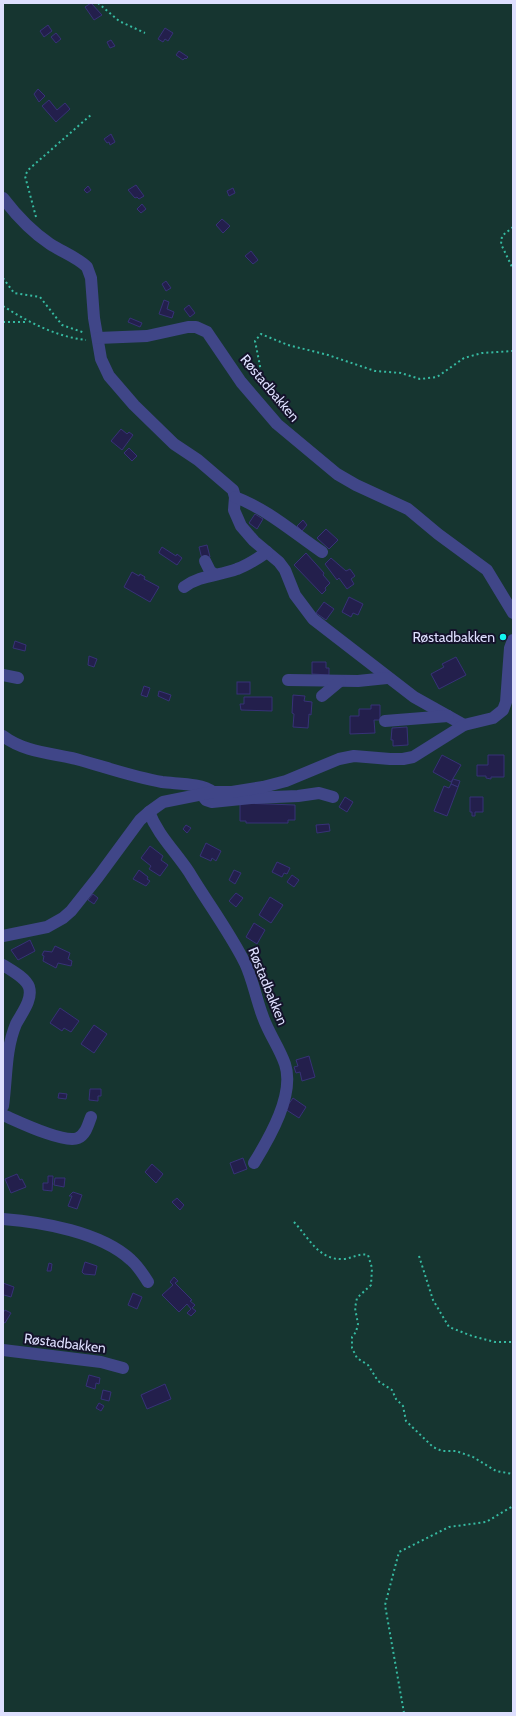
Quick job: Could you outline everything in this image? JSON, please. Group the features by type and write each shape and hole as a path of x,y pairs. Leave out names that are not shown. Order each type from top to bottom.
{"street":[{"path":"3,198 11,209 50,244 87,267 91,278 94,318 102,364 116,386 174,444 198,460 233,490 235,497 234,510 241,526 279,562 285,570 296,595 310,616 387,678 432,708 464,725"},
{"name":"Røstadbakken","path":"98,338 147,336 173,329 196,327 207,332 212,337 241,382 288,434 337,474 356,485 408,509 438,534 487,570 513,613"},
{"path":"235,497 247,501 267,513 322,552"},
{"path":"184,587 201,578 241,567 267,552"},
{"path":"206,561 210,571 214,574"},
{"path":"3,936 47,927 63,918 71,911 98,877 134,827 149,812 169,800 247,790 286,781 329,762 354,756 390,759 413,757 464,725 493,718 503,710 506,702 510,648 513,640"},
{"path":"3,675 18,678"},
{"path":"288,680 358,681 387,678"},
{"path":"322,696 340,681"},
{"path":"385,721 449,716"},
{"path":"3,736 16,744 29,749 141,778 203,788 207,794 206,800 212,802 320,793 333,797"},
{"name":"Røstadbakken","path":"149,812 155,827 183,863 244,962 264,1020 286,1066 288,1086 273,1132 254,1162"},
{"path":"3,966 26,982 29,987 27,1002 16,1024 9,1049 3,1106"},
{"path":"3,1115 42,1132 65,1138 77,1139 84,1133 91,1117"},
{"path":"3,1219 49,1224 102,1242 130,1259 148,1282"},
{"name":"Røstadbakken","path":"3,1350 64,1359 101,1362 122,1368"}],"path":[{"path":"98,3 119,21 145,34"},
{"path":"33,230 36,217 25,176 28,170 92,114"},
{"path":"513,227 502,236 501,244 513,269"},
{"path":"3,278 14,293 40,297 62,325 98,338"},
{"path":"3,306 30,322 57,333 85,340 98,338"},
{"path":"3,322 30,322"},
{"path":"263,408 260,366 255,341 261,334 288,345 328,355 375,371 401,373 420,380 437,377 464,358 482,353 513,351"},
{"path":"294,1222 316,1249 325,1255 345,1259 362,1253 368,1255 372,1268 370,1285 357,1298 355,1308 358,1324 356,1332 352,1337 352,1348 357,1358 368,1365 378,1381 392,1390 396,1399 403,1406 406,1421 433,1447 442,1451 456,1451 473,1457 496,1471 513,1474"},
{"path":"419,1256 433,1300 449,1327 472,1336 488,1340 513,1342"},
{"path":"404,1713 385,1605 400,1552 449,1527 486,1522 513,1506"}],"green space":[{"path":"3,3 513,3 513,1713 3,1713"}],"building":[{"path":"91,3 102,15 94,20 85,7"},
{"path":"48,25 52,31 44,37 40,31"},
{"path":"165,28 173,33 168,41 165,39 163,42 158,39"},
{"path":"56,33 61,39 56,43 51,37"},
{"path":"111,40 115,46 110,48 107,42"},
{"path":"179,51 188,57 183,60 176,55"},
{"path":"38,89 45,96 39,102 34,94"},
{"path":"49,100 57,110 65,103 70,109 56,122 42,106"},
{"path":"111,134 115,142 110,145 109,142 107,143 104,139"},
{"path":"136,185 144,196 139,199 137,197 135,198 128,190"},
{"path":"88,186 91,190 87,193 84,190"},
{"path":"233,188 235,193 229,196 227,191"},
{"path":"142,204 146,209 141,213 137,209"},
{"path":"222,219 230,226 223,233 216,225"},
{"path":"251,251 258,260 253,264 245,256"},
{"path":"166,281 171,288 166,291 162,284"},
{"path":"164,300 169,302 167,309 174,312 172,318 159,314"},
{"path":"189,305 195,313 190,317 184,309"},
{"path":"130,318 142,323 140,327 128,322"},
{"path":"121,429 127,434 129,432 133,435 122,450 111,441"},
{"path":"129,448 137,456 132,461 124,453"},
{"path":"255,514 263,519 257,529 249,523"},
{"path":"303,520 307,525 302,531 297,526"},
{"path":"326,529 338,540 329,549 317,538"},
{"path":"207,545 210,557 202,559 199,547"},
{"path":"162,547 182,558 177,565 159,553"},
{"path":"306,553 324,573 323,575 330,583 322,594 294,565"},
{"path":"331,558 346,571 350,569 355,576 351,579 354,584 347,589 339,578 337,580 325,564"},
{"path":"132,572 139,576 140,574 145,577 144,579 159,587 150,602 124,587"},
{"path":"349,597 363,604 358,615 353,613 351,617 342,612"},
{"path":"324,602 334,609 326,620 316,613"},
{"path":"441,634 448,639 445,644 438,639"},
{"path":"15,641 26,645 25,651 13,648"},
{"path":"89,656 97,659 94,667 88,665"},
{"path":"456,657 466,675 439,689 431,674 444,667 442,664"},
{"path":"312,662 326,662 326,668 329,668 329,675 312,674"},
{"path":"237,682 250,682 250,694 237,694"},
{"path":"144,686 150,688 147,697 141,695"},
{"path":"159,691 171,695 169,701 158,696"},
{"path":"293,695 305,696 304,701 312,702 308,728 293,727"},
{"path":"244,697 272,697 272,711 241,710 240,704 244,704"},
{"path":"371,705 380,705 380,720 374,720 375,733 350,734 350,716 359,716 359,709 371,709"},
{"path":"407,727 408,745 393,746 393,740 391,740 392,728"},
{"path":"442,755 461,765 451,782 433,772"},
{"path":"488,755 504,755 504,777 491,777 491,779 486,778 486,776 477,776 477,765 488,765"},
{"path":"453,779 460,781 458,787 451,784"},
{"path":"451,784 458,787 447,816 434,811 444,786 449,788"},
{"path":"345,797 353,802 347,812 339,807"},
{"path":"470,797 483,797 483,812 475,812 475,816 472,816 472,812 470,812"},
{"path":"240,803 295,805 295,820 288,820 288,823 246,823 246,821 240,821"},
{"path":"329,824 330,831 317,833 316,825"},
{"path":"186,825 191,828 187,833 183,829"},
{"path":"206,843 221,851 216,861 212,858 211,861 200,856"},
{"path":"150,846 163,856 161,860 168,865 160,876 149,869 151,866 141,858"},
{"path":"277,862 290,868 287,874 284,873 282,877 272,872"},
{"path":"139,870 148,877 147,879 150,881 146,886 133,879"},
{"path":"234,870 241,873 235,884 229,880"},
{"path":"292,875 299,880 294,887 287,882"},
{"path":"236,893 243,898 236,907 229,901"},
{"path":"93,894 98,898 94,904 88,900"},
{"path":"270,897 283,905 271,923 259,915"},
{"path":"254,923 265,930 257,944 246,937"},
{"path":"30,940 35,951 18,960 11,950"},
{"path":"55,946 70,953 68,959 72,961 71,966 58,963 56,968 43,961 44,956 42,955 44,951 52,952"},
{"path":"60,1008 79,1021 71,1032 64,1028 62,1031 50,1023"},
{"path":"94,1025 107,1034 94,1053 81,1044"},
{"path":"309,1056 315,1077 302,1081 300,1072 296,1073 294,1067 298,1066 296,1060"},
{"path":"90,1089 101,1089 101,1096 98,1096 98,1101 89,1100"},
{"path":"59,1093 67,1094 66,1099 58,1098"},
{"path":"293,1098 306,1107 299,1118 285,1109"},
{"path":"243,1158 247,1169 234,1174 230,1163"},
{"path":"152,1164 163,1174 156,1183 145,1172"},
{"path":"17,1174 20,1180 22,1179 26,1187 11,1193 5,1179"},
{"path":"48,1176 53,1176 52,1191 43,1190 43,1183 48,1183"},
{"path":"55,1178 65,1178 64,1187 54,1185"},
{"path":"73,1192 82,1195 77,1209 68,1206 72,1196 69,1196"},
{"path":"177,1198 184,1205 180,1210 172,1202"},
{"path":"85,1262 97,1266 95,1275 84,1274 82,1272"},
{"path":"49,1263 52,1264 51,1271 47,1271"},
{"path":"174,1277 178,1281 175,1283 195,1305 192,1308 196,1311 191,1316 187,1313 191,1309 187,1304 179,1312 162,1295 173,1285 170,1282"},
{"path":"3,1283 14,1287 11,1297 4,1295 3,1297"},
{"path":"133,1293 142,1297 137,1309 128,1305"},
{"path":"5,1310 11,1313 5,1323 3,1322 3,1313"},
{"path":"89,1375 100,1378 99,1384 96,1383 95,1389 86,1386"},
{"path":"165,1384 171,1399 147,1409 141,1395"},
{"path":"103,1390 111,1392 109,1401 101,1399"},
{"path":"99,1403 104,1406 101,1411 96,1408"}],"place":[{"name":"Røstadbakken","path":"503,637"}]}
